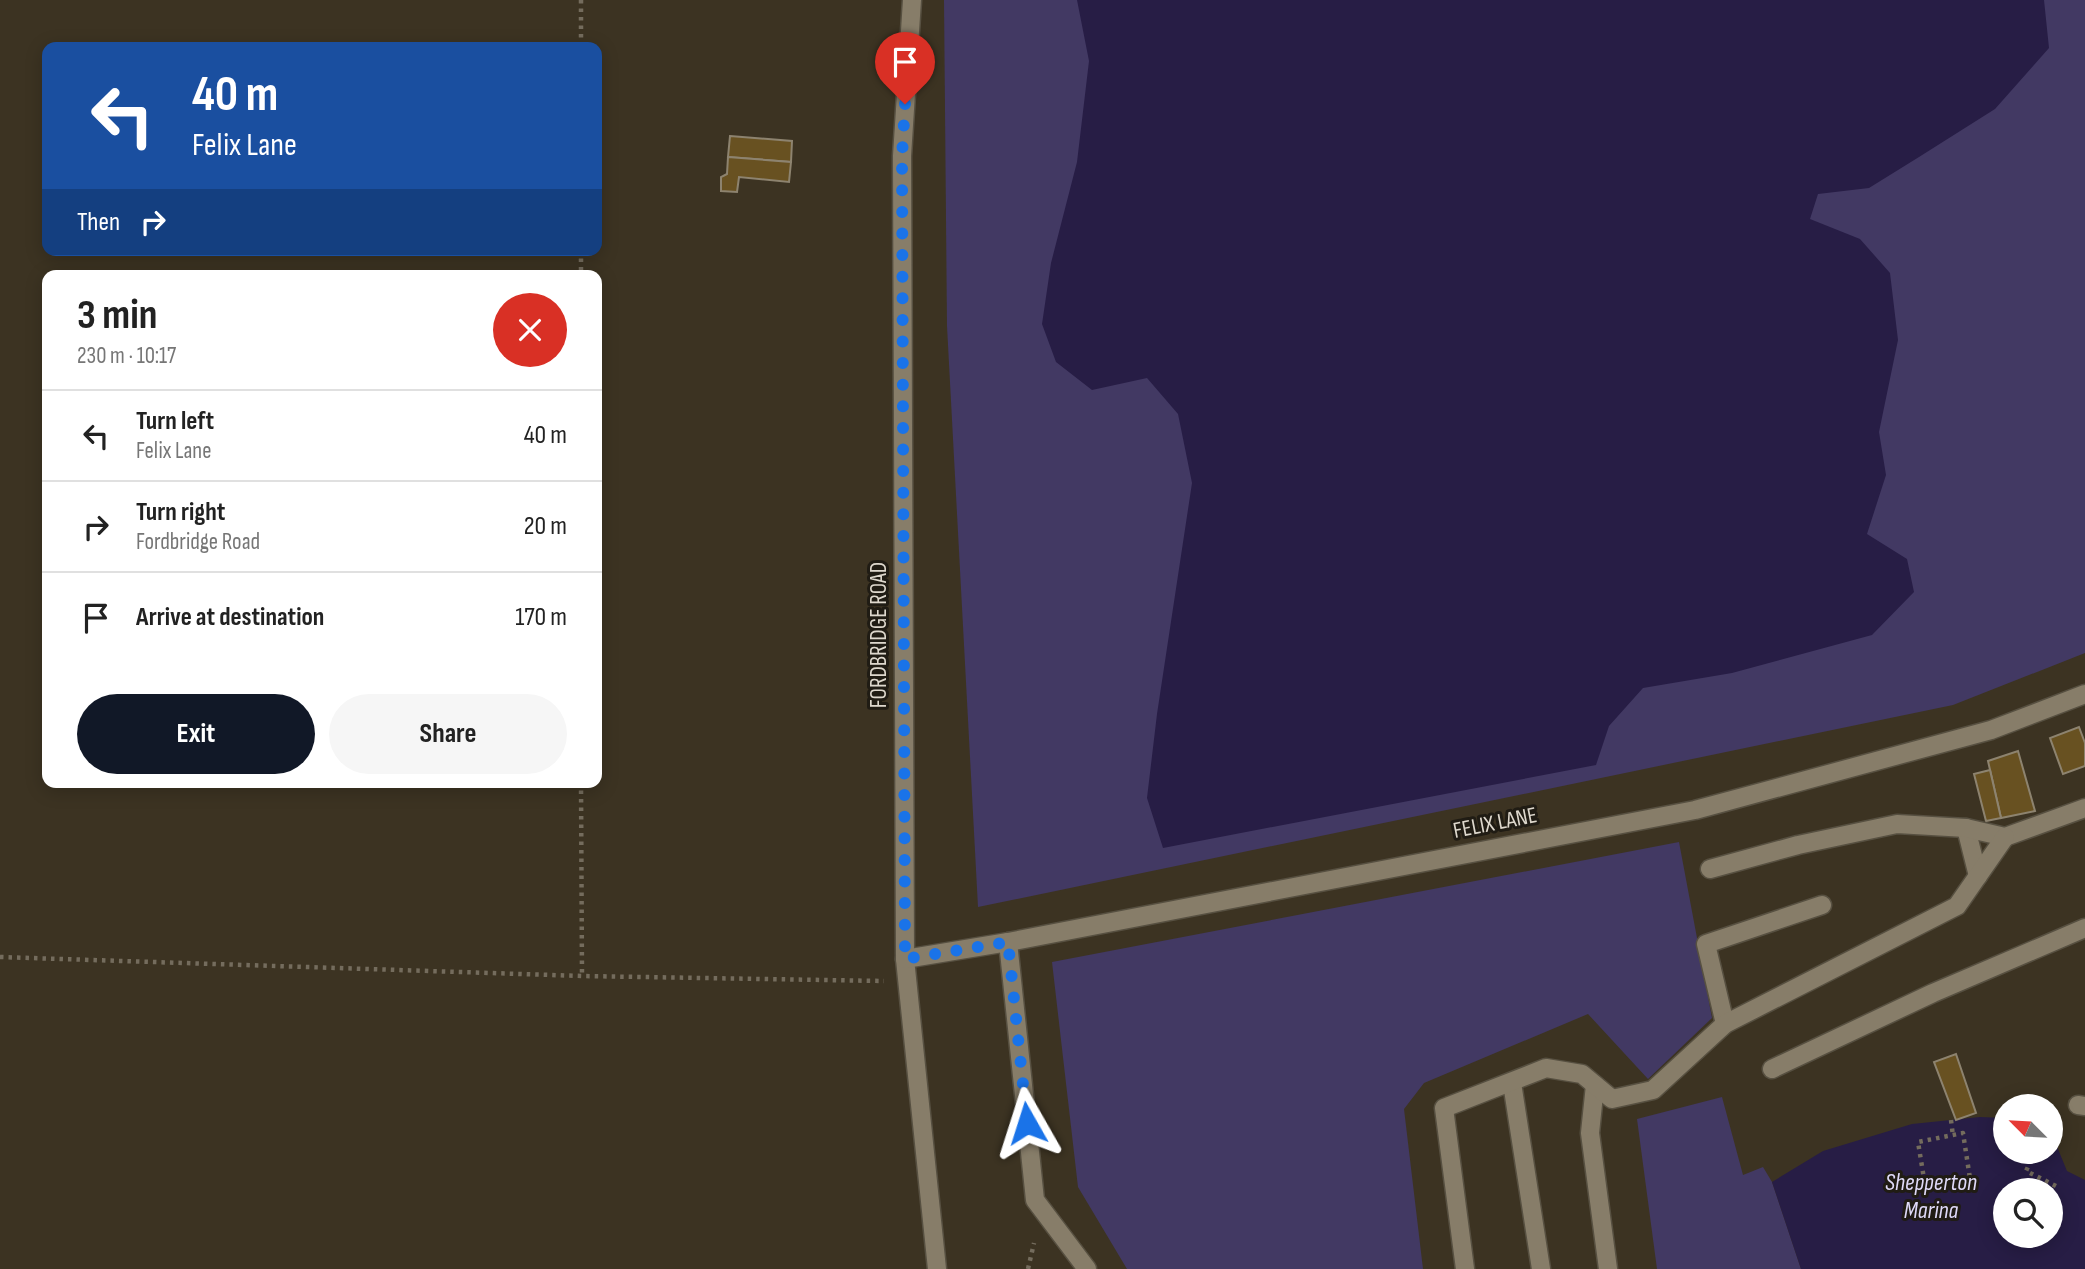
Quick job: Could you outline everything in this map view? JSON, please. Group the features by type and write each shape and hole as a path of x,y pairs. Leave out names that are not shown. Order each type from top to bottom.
{"street":[{"name":"FORDBRIDGE ROAD","path":"912,0 902,156 905,959 937,1269"},
{"name":"FELIX LANE","path":"905,959 1008,942 1695,810 1991,730 2085,694"},
{"path":"1710,869 1798,845 1897,824 1966,828 2005,837 2085,808"},
{"path":"1966,828 1978,876"},
{"path":"1465,1269 1444,1108 1546,1068 1582,1074 1612,1099 1653,1090 1725,1024 1957,906 2005,837"},
{"path":"1725,1024 1706,944 1822,905"},
{"path":"1772,1069 1933,993 2085,928"},
{"path":"1008,942 1035,1200 1087,1269"},
{"path":"1512,1083 1541,1269"},
{"path":"1595,1086 1590,1133 1608,1269"}],"path":[{"path":"580,0 581,42"},
{"path":"581,788 582,976"},
{"path":"0,957 582,976 883,981 906,978"},
{"path":"1951,1120 1953,1136"},
{"path":"1926,1191 1918,1142 1963,1133 1971,1185"},
{"path":"2029,1164 2026,1171 2040,1178"}],"shaded area":[{"path":"944,0 2085,0 2085,653 1953,705 978,907 947,326"},
{"path":"1679,842 1712,1018 1648,1079 1588,1014 1424,1083 1404,1109 1423,1269 1127,1269 1078,1187 1052,962"},
{"path":"1722,1097 1743,1175 1763,1167 1772,1182 1801,1269 1657,1269 1637,1119"}],"water":[{"path":"1077,0 2044,0 2049,48 1995,109 1869,188 1818,194 1810,219 1860,239 1890,273 1898,340 1879,432 1886,475 1867,534 1907,559 1914,592 1872,635 1732,673 1643,688 1609,726 1596,765 1163,848 1147,798 1192,483 1178,414 1147,378 1092,390 1056,362 1042,324 1051,263 1077,162 1089,61"},
{"name":"Shepperton Marina","path":"1993,1118 1993,1164 2063,1164 2063,1161 2067,1171 2085,1180 2085,1269 1801,1269 1772,1182 1823,1151 1912,1124"}],"building":[{"path":"730,136 792,141 791,162 728,157"},
{"path":"728,157 791,162 789,182 739,177 737,192 721,191 721,177 727,174"},
{"path":"2079,727 2085,743 2085,766 2063,774 2050,738"},
{"path":"2018,751 2035,811 2001,818 1988,761"},
{"path":"1990,770 2001,818 1986,821 1974,774"},
{"path":"1956,1054 1976,1113 1956,1120 1934,1062"}],"route":[{"path":"905,104 902,156 905,959 1008,942 1027,1123"}]}
